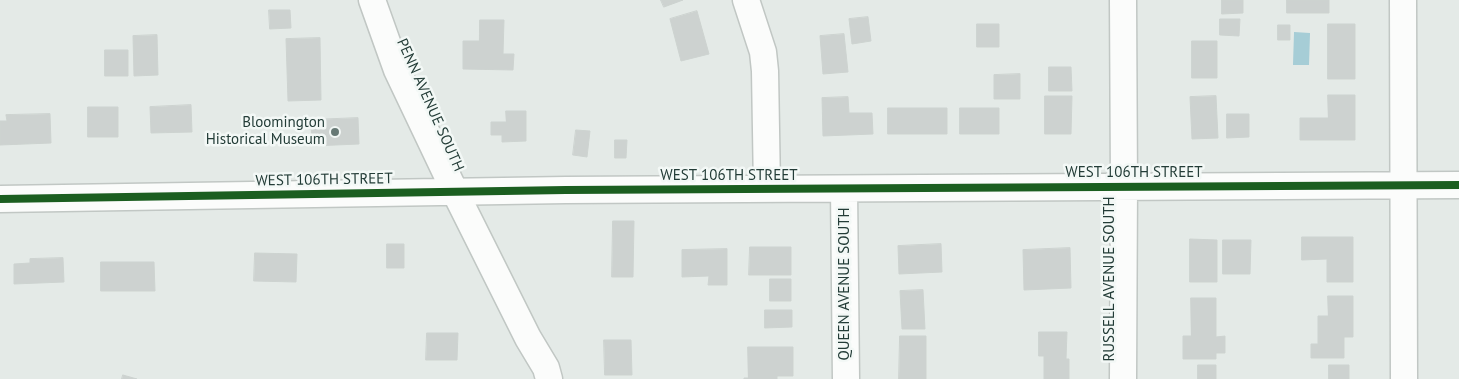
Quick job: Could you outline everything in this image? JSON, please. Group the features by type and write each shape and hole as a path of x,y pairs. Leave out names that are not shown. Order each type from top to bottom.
{"street":[{"name":"PENN AVENUE SOUTH","path":"372,0 397,70 455,192 528,338 546,368 549,379"},
{"path":"746,0 764,61 767,189"},
{"name":"RUSSELL AVENUE SOUTH","path":"1123,0 1123,379"},
{"path":"1403,0 1404,379"},
{"name":"WEST 106TH STREET","path":"0,198 767,189 1459,185"},
{"name":"QUEEN AVENUE SOUTH","path":"844,189 846,379"}],"water":[{"path":"1294,32 1310,33 1309,65 1293,65"}],"building":[{"path":"661,0 683,0 664,7"},
{"path":"1222,0 1243,0 1243,13 1222,14"},
{"path":"1287,0 1329,0 1329,13 1287,13"},
{"path":"269,10 290,10 291,28 270,29"},
{"path":"697,11 709,54 681,61 670,19"},
{"path":"868,17 871,41 852,44 849,19"},
{"path":"1220,19 1240,19 1239,36 1220,35"},
{"path":"480,20 504,20 503,54 514,54 513,70 463,69 463,41 479,41"},
{"path":"977,24 999,24 999,47 977,47"},
{"path":"1328,24 1355,24 1355,79 1328,79"},
{"path":"1278,25 1290,25 1290,40 1278,40"},
{"path":"844,34 848,72 823,74 820,36"},
{"path":"157,35 158,75 134,76 133,36"},
{"path":"320,38 321,100 288,101 286,39"},
{"path":"1192,41 1217,41 1217,78 1192,78"},
{"path":"105,50 128,50 128,76 105,76"},
{"path":"1049,67 1071,67 1072,91 1049,91"},
{"path":"1020,74 1020,99 994,99 994,75"},
{"path":"1328,95 1355,95 1355,140 1300,140 1300,118 1328,118"},
{"path":"1045,96 1072,96 1071,134 1045,134"},
{"path":"1216,96 1218,138 1192,139 1190,97"},
{"path":"848,97 849,113 872,113 873,134 823,136 822,98"},
{"path":"191,105 192,132 151,133 150,107"},
{"path":"88,107 118,107 118,137 88,137"},
{"path":"888,108 947,108 947,134 888,134"},
{"path":"960,108 999,108 999,134 960,134"},
{"path":"506,111 526,111 526,141 502,142 502,135 491,135 491,122 506,122"},
{"path":"50,114 51,143 0,145 0,121 7,121 6,115"},
{"path":"1227,114 1249,114 1249,137 1227,138"},
{"name":"Bloomington Historical Museum","path":"358,118 359,144 312,146 311,120"},
{"path":"576,130 590,131 587,157 573,155"},
{"path":"615,140 627,140 626,158 615,158"},
{"path":"613,221 634,221 633,277 612,277"},
{"path":"1302,237 1353,237 1353,282 1327,282 1327,259 1302,260"},
{"path":"1190,239 1217,240 1217,282 1190,282"},
{"path":"1223,240 1251,240 1250,274 1223,274"},
{"path":"387,244 404,244 404,268 387,268"},
{"path":"941,244 942,272 899,274 898,246"},
{"path":"750,247 791,247 791,275 749,275"},
{"path":"1070,248 1071,288 1024,290 1023,250"},
{"path":"727,249 727,285 708,285 709,276 682,277 682,250"},
{"path":"255,253 297,254 296,282 254,281"},
{"path":"63,258 64,282 14,284 14,264 30,263 30,259"},
{"path":"101,262 154,262 155,291 101,291"},
{"path":"770,279 791,279 791,301 770,301"},
{"path":"923,290 925,329 902,329 900,291"},
{"path":"1328,296 1353,296 1353,337 1344,337 1344,358 1311,358 1311,344 1318,344 1318,316 1328,316"},
{"path":"1191,298 1216,298 1216,337 1225,336 1225,353 1216,353 1216,359 1183,359 1183,336 1191,336"},
{"path":"765,310 792,310 792,327 765,328"},
{"path":"1039,332 1067,332 1066,359 1069,359 1069,379 1044,379 1044,356 1039,356"},
{"path":"427,333 458,333 457,360 426,360"},
{"path":"900,336 926,336 926,379 899,379"},
{"path":"604,340 631,340 632,375 605,375"},
{"path":"748,347 793,347 793,376 777,376 777,379 744,379 748,378"},
{"path":"1198,365 1216,365 1216,379 1198,379"},
{"path":"1329,365 1349,365 1349,379 1329,379"},
{"path":"123,375 137,379 122,379"}],"cycle path":[{"path":"0,199 566,190 1459,185"}],"place":[{"name":"Bloomington Historical Museum","path":"335,132"}]}
